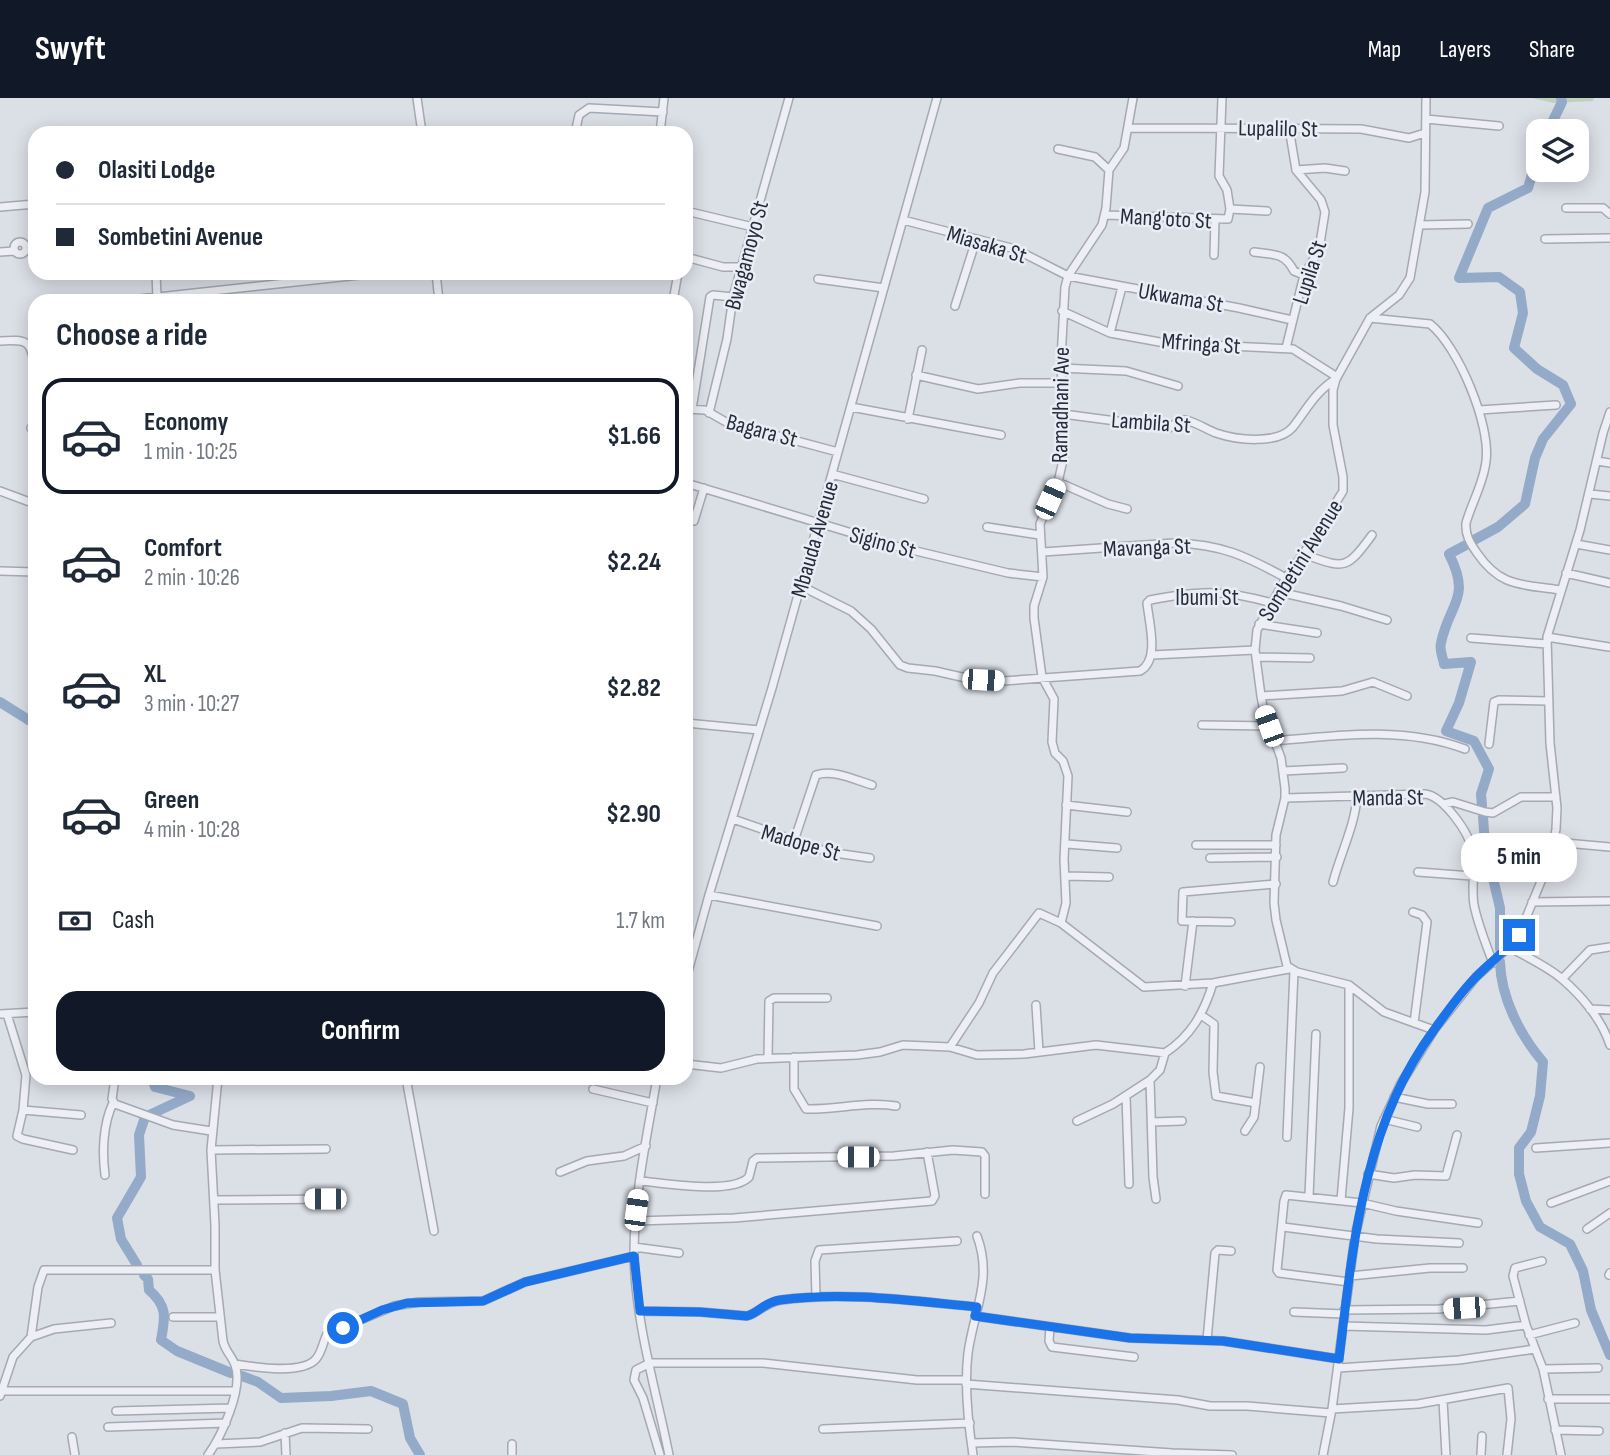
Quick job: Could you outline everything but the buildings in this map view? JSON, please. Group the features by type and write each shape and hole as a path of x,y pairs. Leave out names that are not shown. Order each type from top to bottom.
{"street":[{"path":"417,98 421,126"},
{"path":"661,126 664,98"},
{"name":"Bwagamoyo St","path":"709,413 727,339 733,297 789,98"},
{"name":"Mbauda Avenue","path":"693,957 801,586 937,98"},
{"name":"Ramadhani Ave","path":"1061,923 1066,903 1067,770 1055,752 1051,737 1054,699 1042,677 1034,618 1034,606 1043,577 1040,535 1042,516 1058,482 1064,456 1062,311 1068,276 1098,233 1105,215 1109,170 1124,148 1133,98"},
{"name":"Mang'oto St","path":"1105,215 1228,219 1230,209 1226,186 1219,176 1223,127 1222,98"},
{"name":"Sombetini Avenue","path":"1287,1137 1292,970 1275,912 1277,829 1285,798 1283,771 1261,696 1256,653 1259,624 1286,578 1339,501 1344,486 1333,425 1332,401 1336,378 1370,318 1405,288 1413,266 1425,192 1426,98"},
{"path":"577,126 579,115 590,108 663,112"},
{"path":"1426,119 1499,126"},
{"name":"Lupalilo St","path":"1128,128 1361,129 1409,138 1425,133"},
{"path":"1289,128 1296,170 1325,168 1345,171"},
{"path":"1058,149 1095,157 1109,170"},
{"name":"Lupila St","path":"1286,348 1304,275 1319,250 1325,208 1296,170"},
{"path":"0,207 28,205"},
{"path":"1566,208 1603,208 1610,214"},
{"path":"1230,209 1268,211"},
{"path":"693,213 753,227"},
{"name":"Miasaka St","path":"903,220 1015,249 1068,276"},
{"path":"1214,255 1215,220"},
{"path":"1420,225 1468,224"},
{"path":"1545,239 1610,239 1610,233"},
{"path":"955,306 976,240"},
{"path":"0,252 14,251"},
{"path":"1254,252 1282,257 1294,271 1304,275"},
{"path":"693,259 723,267 741,267"},
{"name":"Ukwama St","path":"1068,276 1293,320"},
{"path":"818,279 884,288"},
{"path":"182,294 297,280"},
{"path":"1110,333 1122,287"},
{"path":"693,388 710,297 733,297"},
{"name":"Mfringa St","path":"1062,311 1110,333 1177,345 1286,348 1298,351 1336,378"},
{"path":"1370,318 1425,323 1434,327 1461,368 1479,410 1485,433 1487,458 1466,523 1468,538 1490,571 1497,576 1512,582 1560,590"},
{"path":"0,341 20,340 28,343"},
{"path":"908,419 922,350"},
{"path":"1061,368 1136,372 1162,383 1178,386"},
{"path":"916,375 978,389 1020,383 1062,383"},
{"name":"Lambila St","path":"1063,414 1169,428 1186,420 1228,436 1278,437 1292,429 1317,393 1336,378"},
{"path":"1479,410 1556,405"},
{"path":"851,407 1001,435"},
{"name":"Bagara St","path":"693,410 709,413 726,422 838,452"},
{"path":"1323,1455 1332,1411 1356,1236 1368,1174 1384,1119 1434,1030 1465,989 1509,947 1524,925 1551,857 1556,830 1556,797 1548,701 1547,640 1590,494 1610,412"},
{"path":"1597,461 1610,463"},
{"path":"832,474 924,499"},
{"path":"1058,482 1108,505 1127,509"},
{"name":"Sigino St","path":"693,485 895,547 995,570 1043,577"},
{"path":"694,521 704,488"},
{"path":"0,491 28,501"},
{"path":"1590,494 1610,496"},
{"path":"987,527 1040,535"},
{"path":"1303,554 1335,565 1344,565 1372,535"},
{"name":"Mavanga St","path":"1042,552 1195,544 1232,551 1286,578"},
{"path":"1576,544 1610,550"},
{"path":"0,571 28,572"},
{"path":"1566,573 1610,583"},
{"path":"801,586 851,611 871,629 900,665 983,680 1003,681 1140,671 1146,668 1152,655 1256,653 1310,658"},
{"name":"Ibumi St","path":"1152,655 1147,603 1150,600 1219,592 1241,594 1272,603"},
{"path":"1279,592 1387,620"},
{"path":"1259,624 1317,634"},
{"path":"1471,638 1547,640 1609,647"},
{"path":"1261,696 1342,691 1373,682 1407,696"},
{"path":"1489,744 1494,702 1548,701"},
{"path":"693,724 759,730"},
{"path":"1202,725 1269,726"},
{"path":"1275,741 1384,734 1445,742 1465,749"},
{"path":"1283,771 1343,768"},
{"path":"794,841 816,775 835,774 872,785"},
{"name":"Manda St","path":"1285,798 1425,794 1436,797 1444,804 1470,843 1476,914 1493,963"},
{"path":"1333,882 1356,813 1357,797"},
{"path":"1444,804 1454,802 1493,813 1521,797 1556,797"},
{"path":"1066,805 1127,812"},
{"name":"Madope St","path":"733,819 836,854 870,859"},
{"path":"1554,842 1610,847"},
{"path":"1067,844 1116,848"},
{"path":"1196,845 1276,845"},
{"path":"1210,858 1276,857"},
{"path":"1418,872 1472,876"},
{"path":"1066,876 1109,877"},
{"path":"1231,922 1181,919 1181,896 1184,891 1276,884"},
{"path":"709,895 877,926"},
{"path":"1532,902 1610,901"},
{"path":"1413,912 1422,915 1427,922 1414,1023"},
{"path":"950,1047 979,1003 993,973 1036,916 1042,913 1061,923 1140,986 1185,986 1292,970 1349,985 1384,1012 1434,1030"},
{"path":"1185,986 1194,921"},
{"path":"1509,947 1562,979 1590,1009 1610,1045"},
{"path":"1562,979 1590,950 1610,947"},
{"path":"1077,1121 1126,1096 1160,1070 1165,1053 1192,1030 1213,983"},
{"path":"1341,1200 1348,1117 1349,985"},
{"path":"768,1058 769,1001 774,998 827,998"},
{"path":"1036,1005 1039,1052"},
{"path":"1590,1009 1610,1010"},
{"path":"28,1012 3,1014 26,1075 23,1110 17,1136 72,1150"},
{"path":"1201,1015 1214,1024 1213,1073 1216,1096 1256,1103"},
{"path":"1309,1196 1316,1034"},
{"path":"693,1065 721,1068 768,1058 857,1055 903,1045 950,1047 977,1055 1039,1052 1096,1045 1165,1053"},
{"path":"794,1057 794,1089 806,1109 875,1104 896,1106"},
{"path":"1245,1131 1253,1119 1260,1067"},
{"path":"1150,1080 1156,1199"},
{"path":"105,1175 103,1153 114,1085"},
{"path":"208,1455 226,1423 237,1376 235,1364 225,1350 215,1270 211,1131 217,1085"},
{"path":"407,1085 434,1231"},
{"path":"656,1085 640,1181 634,1251 640,1311 669,1455"},
{"path":"593,1089 653,1103"},
{"path":"1126,1096 1129,1184"},
{"path":"1394,1097 1428,1104 1452,1104"},
{"path":"113,1103 160,1122 211,1131"},
{"path":"23,1110 81,1115"},
{"path":"1384,1119 1417,1127"},
{"path":"1152,1122 1182,1121"},
{"path":"1368,1174 1387,1177 1446,1176 1457,1135"},
{"path":"1536,1148 1610,1143"},
{"path":"560,1172 587,1161 624,1156 646,1146"},
{"path":"211,1150 326,1149"},
{"path":"640,1181 684,1185 736,1185 749,1177 757,1158 870,1157 965,1150 982,1152 985,1156 985,1194"},
{"path":"636,1221 734,1218 932,1201 935,1196 928,1152"},
{"path":"1550,1203 1610,1181"},
{"path":"1463,1268 1430,1268 1349,1279 1279,1273 1284,1197 1309,1196 1341,1200 1478,1223"},
{"path":"214,1200 339,1199"},
{"path":"1587,1229 1610,1213"},
{"path":"1283,1227 1392,1241 1459,1243"},
{"path":"973,1455 966,1382 975,1316 985,1270 977,1236"},
{"path":"816,1297 815,1261 819,1250 957,1241"},
{"path":"1208,1340 1215,1253 1218,1250 1231,1251"},
{"path":"235,1364 262,1369 303,1366 316,1359 327,1334 394,1306 419,1302 483,1301 525,1282 634,1251 679,1253"},
{"path":"1542,1261 1520,1266 1513,1271 1529,1335 1543,1369 1561,1455"},
{"path":"31,1337 41,1274 48,1269 215,1270"},
{"path":"640,1311 747,1316 766,1304 816,1297 901,1300 977,1307"},
{"path":"1294,1312 1439,1309 1520,1301"},
{"path":"975,1316 1130,1338 1246,1344 1339,1359"},
{"path":"173,1317 220,1317"},
{"path":"111,1323 54,1329 31,1337 13,1357 1,1393 234,1391"},
{"path":"1529,1335 1575,1323"},
{"path":"1343,1326 1486,1330 1526,1325"},
{"path":"1050,1326 1049,1341 1052,1347 1134,1357"},
{"path":"1338,1368 1445,1361 1535,1349"},
{"path":"660,1455 645,1405 634,1380 636,1370 650,1363 763,1363 917,1380 1174,1399 1210,1406 1332,1411 1443,1401 1484,1391 1509,1389 1511,1419 1507,1455"},
{"path":"1543,1369 1598,1368"},
{"path":"1548,1399 1610,1399"},
{"path":"1443,1401 1446,1455"},
{"path":"116,1411 231,1408"},
{"path":"108,1427 226,1423"},
{"path":"823,1429 970,1423"},
{"path":"216,1444 252,1443 302,1429 368,1429"},
{"path":"1555,1430 1599,1431"},
{"path":"285,1433 286,1455"},
{"path":"1481,1455 1482,1436"},
{"path":"72,1437 75,1455"},
{"path":"972,1443 1013,1442 1232,1455"},
{"path":"512,1444 512,1455"}],"green space":[{"path":"1532,98 1594,98 1593,101 1554,103"}],"waterway":[{"path":"1554,119 1562,102 1561,98"},
{"path":"1474,540 1498,527 1525,504 1535,458 1543,439 1571,404 1563,385 1537,369 1514,348 1523,313 1520,292 1499,277 1459,278 1488,208 1528,188 1530,182"},
{"path":"1466,545 1449,554 1456,569 1459,591 1440,648 1444,664 1471,662 1459,703 1446,731 1474,741 1489,769 1481,794 1482,806"},
{"path":"0,702 28,720"},
{"path":"1483,817 1485,844 1500,908 1500,949"},
{"path":"1500,962 1504,989 1513,1015 1543,1062 1540,1096 1531,1132 1519,1148 1519,1174 1526,1201 1540,1227 1570,1244 1583,1271 1591,1310 1610,1355"},
{"path":"137,1265 121,1239 117,1218 141,1177 139,1135 145,1117 190,1096 154,1085"},
{"path":"144,1275 148,1279 149,1290 159,1301 164,1313 161,1340 177,1351 231,1373"},
{"path":"242,1376 258,1382 281,1398 371,1391 403,1404 410,1438 420,1455"}],"route":[{"path":"343,1328 394,1306 419,1302 483,1301 525,1282 634,1256 640,1311 747,1316 766,1304 779,1300 816,1297 901,1300 977,1307 975,1316 1130,1338 1223,1341 1339,1359 1356,1236 1368,1174 1389,1107 1434,1030 1465,989 1519,935"}]}
